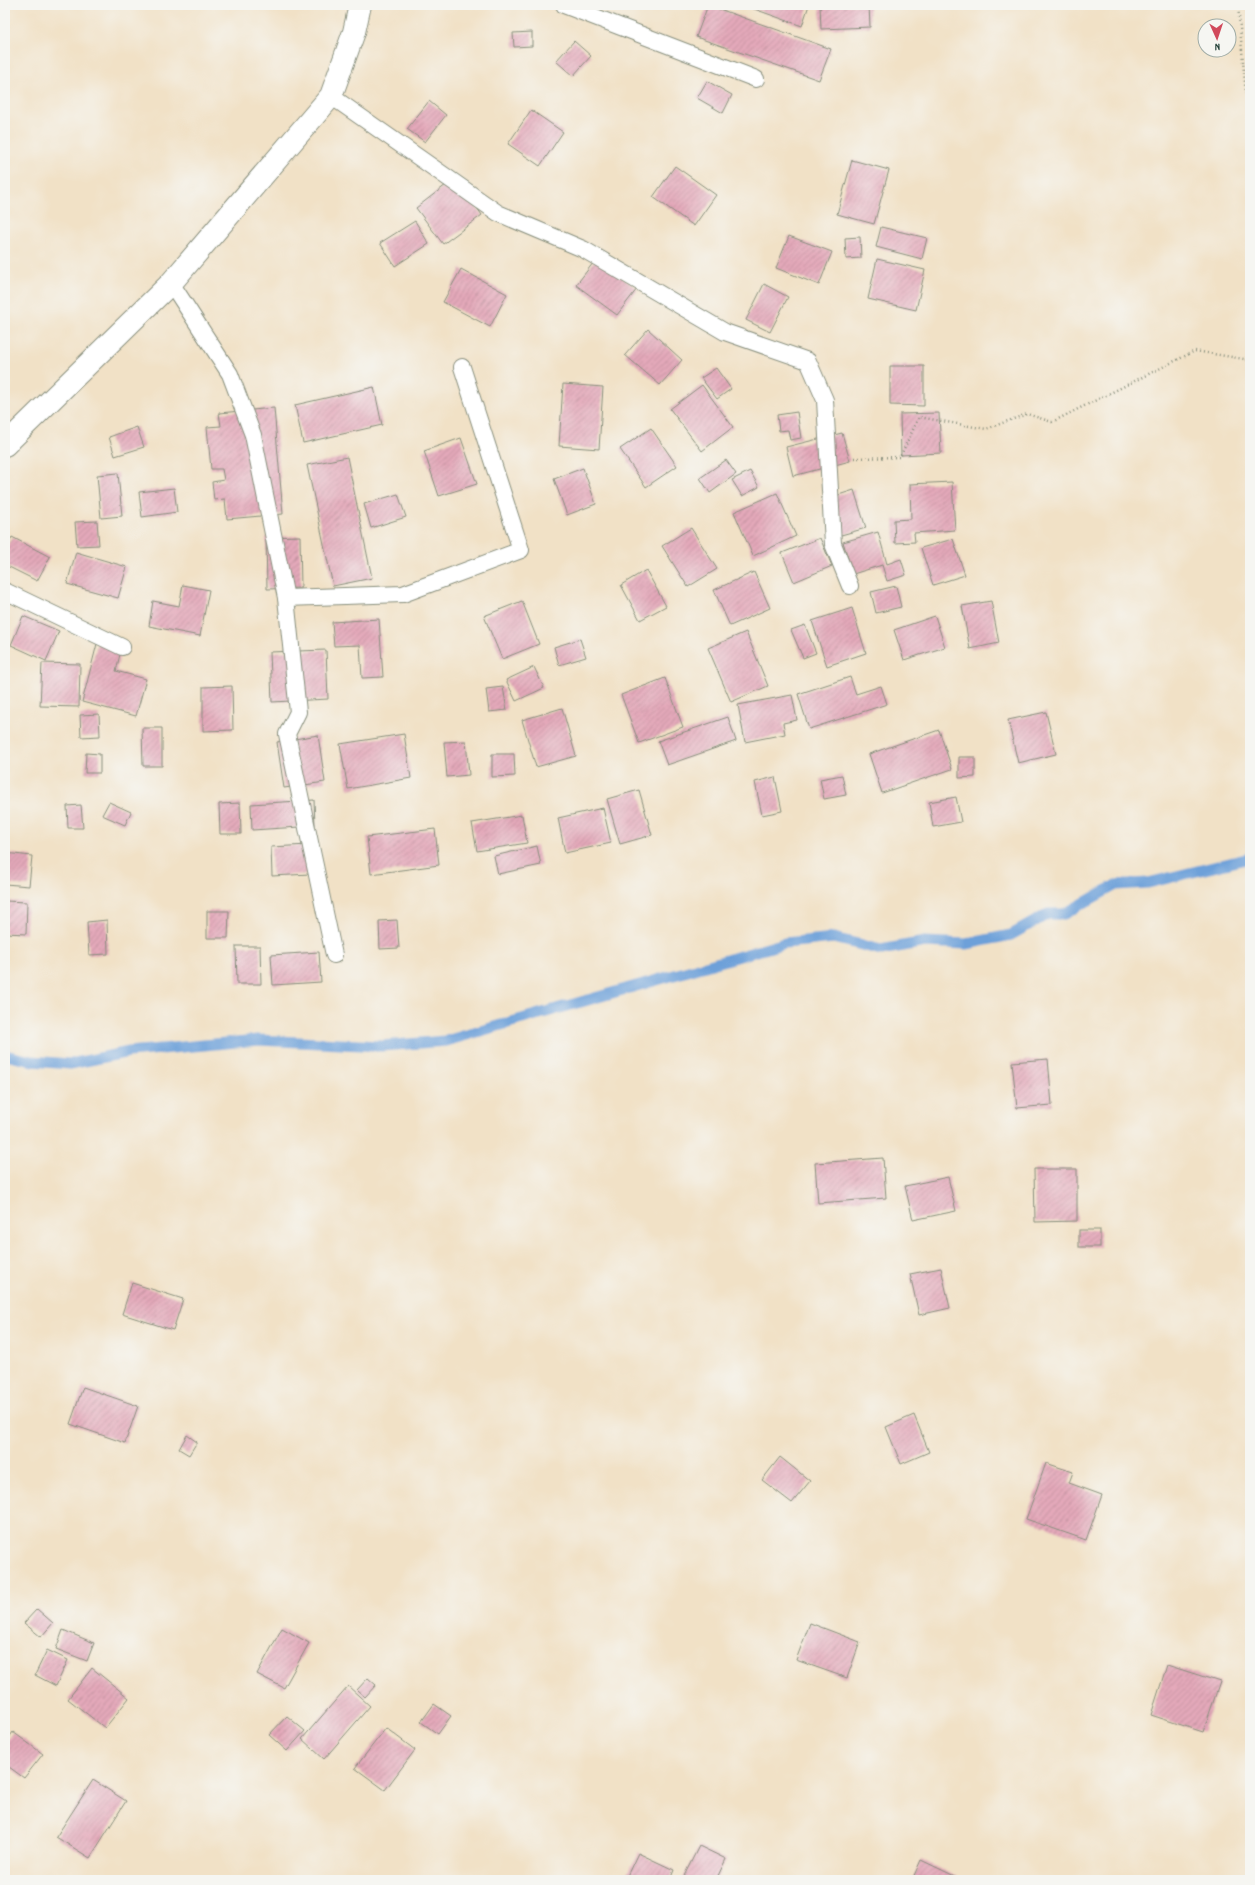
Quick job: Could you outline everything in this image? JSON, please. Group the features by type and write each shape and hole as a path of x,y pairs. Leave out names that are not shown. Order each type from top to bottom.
{"street":[{"path":"5,445 170,283 331,96 354,32 360,5"}],"lane":[{"path":"564,5 756,79"},
{"path":"331,96 498,213 583,249 725,332 808,361 825,400 833,544 850,586"},
{"path":"170,283 230,374 253,435 286,598 298,712 287,734 334,955"},
{"path":"286,598 404,594 521,550 462,367"},
{"path":"5,591 122,647"}],"path":[{"path":"1238,5 1246,95 1250,106"},
{"path":"828,459 900,457 919,417 986,429 1026,414 1052,422 1195,351 1250,360"}],"building":[{"path":"708,5 831,49 819,80 696,37"},
{"path":"743,5 809,5 802,26"},
{"path":"820,5 869,5 870,27 821,29"},
{"path":"532,32 532,46 514,47 513,33"},
{"path":"574,41 591,56 573,76 556,61"},
{"path":"707,81 732,95 723,113 697,98"},
{"path":"429,101 446,115 425,142 407,129"},
{"path":"531,110 563,132 540,166 508,144"},
{"path":"852,160 889,170 874,224 837,214"},
{"path":"675,166 716,195 694,226 653,197"},
{"path":"455,178 482,215 443,244 416,208"},
{"path":"415,221 429,244 395,266 380,243"},
{"path":"881,227 927,238 922,259 876,247"},
{"path":"789,236 832,252 819,285 776,268"},
{"path":"860,237 861,258 846,259 845,238"},
{"path":"597,258 637,289 617,315 576,285"},
{"path":"877,259 925,270 916,310 868,299"},
{"path":"461,269 507,294 490,327 443,302"},
{"path":"764,284 788,297 770,332 746,320"},
{"path":"648,329 682,360 660,385 625,355"},
{"path":"890,366 924,366 924,406 890,405"},
{"path":"716,368 731,389 717,399 701,378"},
{"path":"563,384 603,387 599,449 559,446"},
{"path":"702,385 733,427 702,451 670,409"},
{"path":"374,387 382,425 303,443 295,405"},
{"path":"274,408 283,514 227,519 225,499 214,500 212,482 224,480 222,469 211,469 207,427 221,426 219,413"},
{"path":"797,412 801,438 790,440 788,430 779,431 777,415"},
{"path":"939,413 941,453 901,455 900,414"},
{"path":"137,427 144,447 115,456 109,437"},
{"path":"651,428 677,466 646,487 620,449"},
{"path":"842,433 850,461 793,476 786,447"},
{"path":"461,438 477,484 439,496 424,451"},
{"path":"347,457 372,578 333,586 307,465"},
{"path":"726,460 736,474 710,493 700,478"},
{"path":"583,468 596,504 567,515 554,479"},
{"path":"750,471 759,487 742,496 732,480"},
{"path":"118,473 122,516 101,518 97,475"},
{"path":"952,482 955,530 914,533 915,542 895,543 894,520 911,519 910,484"},
{"path":"174,488 177,512 142,517 139,492"},
{"path":"854,490 866,528 834,537 823,500"},
{"path":"777,493 796,536 753,556 734,512"},
{"path":"398,494 406,517 371,528 364,504"},
{"path":"97,521 99,545 77,546 75,522"},
{"path":"691,528 717,569 688,587 662,546"},
{"path":"878,532 887,564 901,559 906,575 887,581 882,565 853,574 843,542"},
{"path":"300,536 301,588 267,589 266,537"},
{"path":"12,537 50,557 37,581 5,565 5,550"},
{"path":"820,538 832,566 794,582 782,553"},
{"path":"953,539 965,575 933,585 921,548"},
{"path":"76,552 127,567 118,598 67,584"},
{"path":"646,570 666,606 640,620 621,585"},
{"path":"754,572 770,608 730,626 714,590"},
{"path":"183,585 209,590 200,636 149,626 153,601 179,606"},
{"path":"896,586 901,607 876,613 871,592"},
{"path":"522,601 539,644 502,659 484,616"},
{"path":"991,601 999,643 970,649 962,606"},
{"path":"852,608 866,653 827,666 812,621"},
{"path":"23,616 59,631 46,661 11,645"},
{"path":"935,616 945,647 904,660 894,630"},
{"path":"379,619 383,677 362,678 360,645 334,646 332,622"},
{"path":"805,625 816,653 803,658 791,630"},
{"path":"746,632 768,686 731,702 708,648"},
{"path":"580,639 586,657 559,665 554,647"},
{"path":"98,640 122,646 116,671 146,679 136,716 82,702"},
{"path":"326,650 328,699 272,702 270,652"},
{"path":"42,663 80,664 79,707 40,706"},
{"path":"534,667 544,688 516,701 506,680"},
{"path":"850,677 856,694 881,686 887,704 809,729 798,694"},
{"path":"665,678 683,727 639,743 621,695"},
{"path":"232,686 233,730 203,731 203,687"},
{"path":"503,687 507,710 489,712 486,689"},
{"path":"792,695 797,720 783,723 785,734 745,742 738,705"},
{"path":"562,708 576,756 536,767 522,720"},
{"path":"1046,712 1056,754 1018,763 1008,720"},
{"path":"99,714 100,736 81,737 80,715"},
{"path":"728,717 736,741 667,765 658,741"},
{"path":"142,728 162,728 162,766 143,766"},
{"path":"939,730 952,769 882,793 869,754"},
{"path":"404,734 411,778 348,789 340,744"},
{"path":"318,735 325,782 284,788 277,742"},
{"path":"466,741 469,775 447,777 444,742"},
{"path":"86,753 100,754 100,773 85,773"},
{"path":"492,754 514,754 515,776 492,777"},
{"path":"959,757 975,757 975,777 959,778"},
{"path":"842,775 846,795 824,799 820,779"},
{"path":"775,777 782,811 762,815 755,782"},
{"path":"639,790 652,835 620,844 607,799"},
{"path":"956,797 961,822 933,827 929,802"},
{"path":"314,800 315,826 252,830 251,804"},
{"path":"109,802 131,812 125,825 102,815"},
{"path":"240,803 241,834 220,834 219,804"},
{"path":"81,805 83,828 68,828 67,806"},
{"path":"603,808 611,843 565,853 558,818"},
{"path":"522,815 527,843 477,851 472,823"},
{"path":"435,829 439,865 371,874 367,837"},
{"path":"309,845 310,874 272,876 271,847"},
{"path":"537,846 541,865 498,874 494,856"},
{"path":"5,853 32,856 29,886 5,884"},
{"path":"5,901 27,902 26,934 5,933"},
{"path":"207,911 229,911 228,938 207,938"},
{"path":"107,920 108,954 89,955 87,922"},
{"path":"397,920 399,948 380,949 379,921"},
{"path":"236,946 260,946 261,984 237,984"},
{"path":"319,952 321,982 273,985 271,955"},
{"path":"1048,1059 1052,1105 1017,1108 1012,1062"},
{"path":"883,1158 886,1198 818,1203 815,1163"},
{"path":"1034,1169 1077,1169 1077,1221 1035,1222"},
{"path":"948,1177 956,1211 913,1220 905,1186"},
{"path":"1079,1230 1100,1230 1100,1247 1079,1247"},
{"path":"941,1268 950,1308 919,1315 910,1274"},
{"path":"132,1283 183,1299 173,1330 122,1314"},
{"path":"83,1387 138,1406 125,1443 70,1424"},
{"path":"914,1415 929,1452 901,1464 886,1427"},
{"path":"187,1435 197,1442 189,1455 179,1449"},
{"path":"780,1457 810,1481 792,1503 762,1480"},
{"path":"1046,1463 1073,1472 1069,1483 1102,1495 1086,1540 1026,1519"},
{"path":"37,1609 53,1623 41,1637 24,1623"},
{"path":"810,1623 860,1642 847,1678 796,1660"},
{"path":"282,1628 309,1643 284,1688 257,1674"},
{"path":"63,1630 94,1643 87,1661 56,1649"},
{"path":"47,1650 68,1660 56,1686 35,1675"},
{"path":"1167,1665 1220,1682 1203,1732 1151,1715"},
{"path":"92,1668 129,1698 105,1728 68,1699"},
{"path":"368,1678 376,1685 365,1697 357,1690"},
{"path":"348,1686 370,1706 324,1759 302,1739"},
{"path":"434,1704 451,1716 438,1734 421,1722"},
{"path":"287,1716 305,1731 287,1751 269,1735"},
{"path":"386,1728 415,1750 385,1790 355,1768"},
{"path":"13,1732 43,1754 24,1778 5,1764 5,1743"},
{"path":"93,1780 126,1801 90,1858 56,1837"},
{"path":"699,1846 726,1859 716,1880 682,1880"},
{"path":"638,1853 674,1870 670,1880 625,1880"},
{"path":"921,1860 963,1880 912,1880"}],"waterway":[{"path":"5,1055 32,1061 70,1064 129,1052 258,1040 381,1046 446,1041 785,943 834,938 881,950 925,942 966,944 1011,935 1048,914 1064,914 1116,885 1148,883 1250,858"}]}
